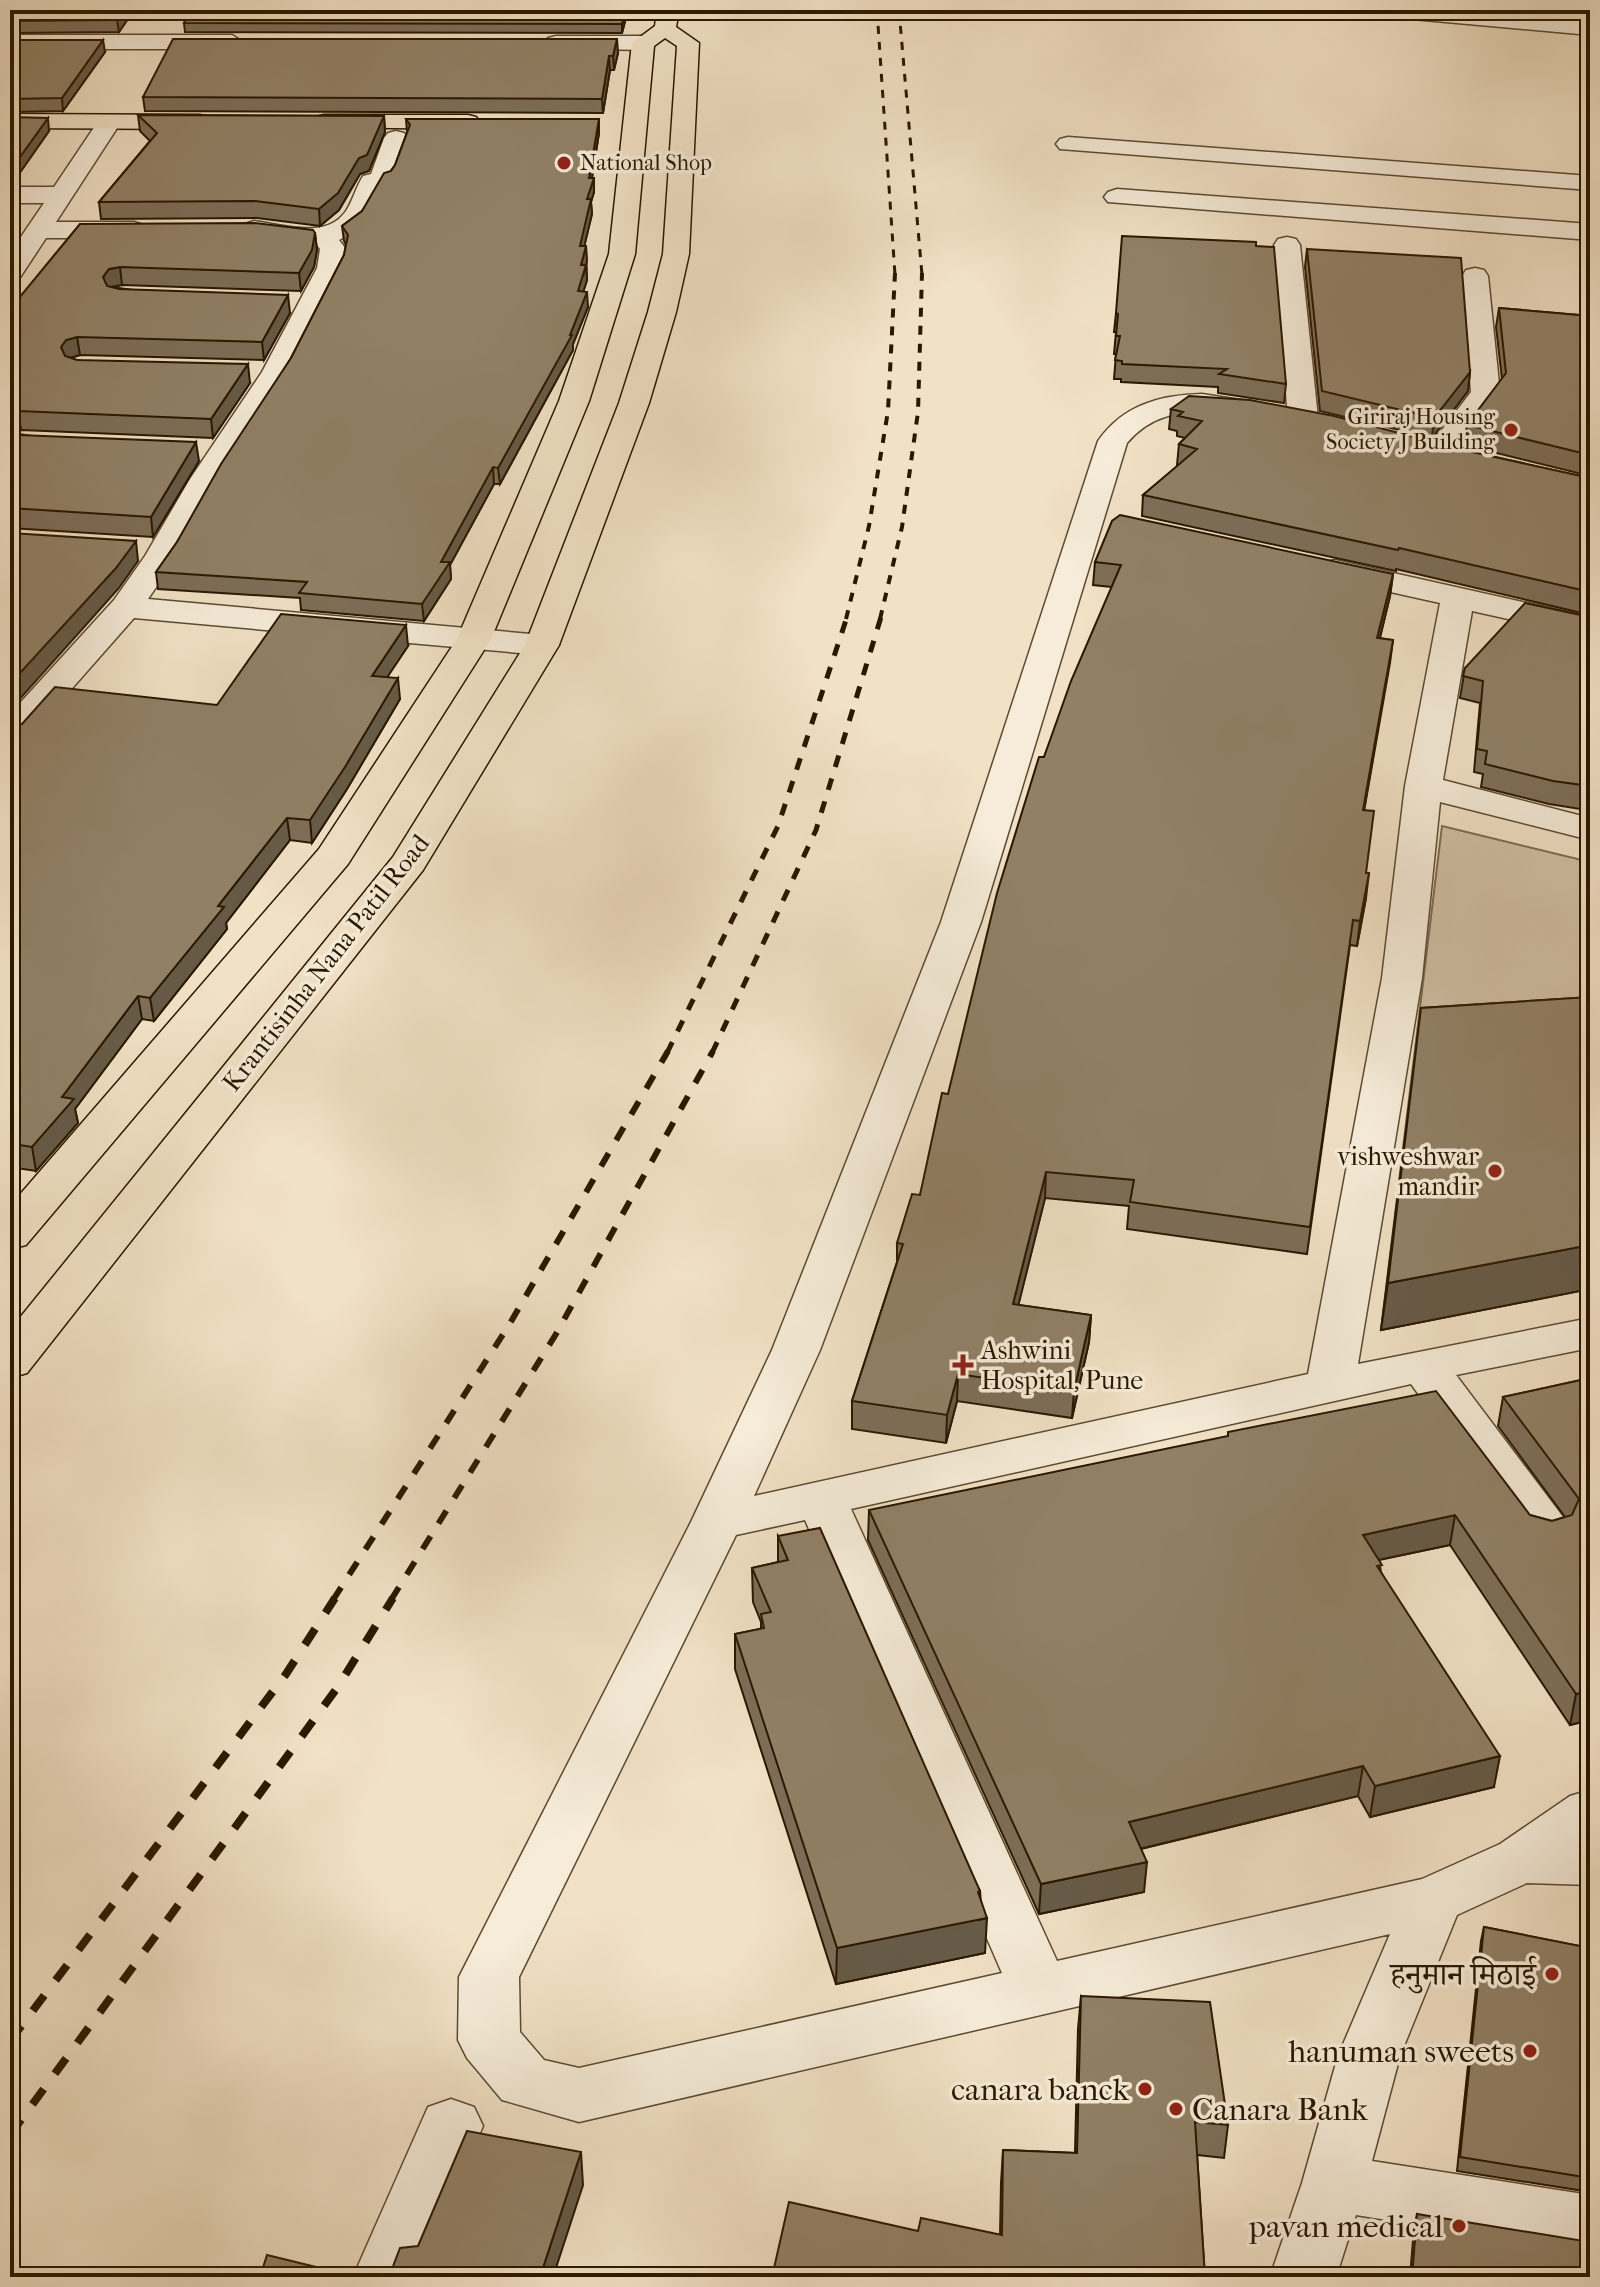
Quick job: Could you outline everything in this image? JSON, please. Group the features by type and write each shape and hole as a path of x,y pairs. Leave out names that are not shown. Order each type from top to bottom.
{"main road":[{"path":"10,1235 334,856 474,639 574,401 606,311 622,254 626,130 659,27"},
{"name":"Krantisinha Nana Patil Road","path":"10,1362 409,862 542,645 634,403 676,254 688,43 659,27"},
{"path":"10,121 102,130 221,130"},
{"path":"10,139 102,130"},
{"path":"301,130 491,130 396,138 301,130"},
{"path":"626,130 683,130"}],"street":[{"path":"1379,10 1590,28"},
{"path":"203,42 221,17"},
{"path":"533,43 659,27"},
{"path":"10,42 250,42"},
{"path":"10,273 102,130"},
{"path":"226,229 324,237 347,227 356,219 396,138"},
{"path":"1068,144 1590,183"},
{"path":"10,195 61,195"},
{"path":"1117,197 1590,232"},
{"path":"40,230 164,230"},
{"path":"10,736 126,607 149,549 224,450 276,372 330,268 333,249 324,237"},
{"path":"1287,245 1303,418"},
{"path":"1394,441 1462,457 1486,393 1475,276"},
{"path":"281,301 312,302"},
{"path":"246,371 276,372"},
{"path":"1348,429 1232,406 1171,405 1145,411 1125,424 1113,441 1103,521 961,922 796,1350 717,1522 489,1977 489,2040 524,2081 579,2095 1434,1900 1521,1860 1590,1812"},
{"path":"193,449 224,450"},
{"path":"1304,564 1590,627"},
{"path":"1330,1385 1402,978 1423,786 1458,597"},
{"path":"126,607 542,645"},
{"path":"1423,786 1590,829"},
{"path":"717,1522 1330,1385 1590,1333"},
{"path":"1423,1366 1545,1530"},
{"path":"821,1499 1040,1990"},
{"path":"1521,1860 1590,1862"},
{"path":"1303,2277 1334,2183 1369,2056 1434,1900"},
{"path":"386,2277 451,2126"},
{"path":"1334,2183 1590,2224"}],"shaded area":[{"name":"vishweshwar mandir","path":"1442,826 1590,862 1590,1287 1381,1330"}],"building":[{"path":"10,10 124,10 117,20 10,21"},
{"path":"190,10 626,10 622,24 184,23"},
{"path":"173,39 617,39 613,56 609,56 602,99 143,97"},
{"path":"10,40 103,40 62,98 10,99"},
{"path":"138,115 384,116 367,155 359,158 338,193 319,209 255,201 99,202 157,133"},
{"path":"10,117 48,118 12,168 10,168"},
{"path":"406,119 599,119 589,178 594,178 587,199 591,199 580,246 586,246 581,265 586,265 578,291 587,292 572,335 498,468 493,467 441,562 450,562 422,604 299,593 307,582 156,572 177,542 221,464 291,358 344,255 348,235 342,226 362,211 384,173 391,171 395,165 410,125"},
{"path":"255,223 313,230 312,250 299,273 120,267 109,269 103,277 107,286 119,289 288,295 262,342 77,337 66,340 61,347 65,356 77,360 248,364 211,419 10,413 10,309 80,224"},
{"path":"1122,236 1256,242 1256,246 1274,247 1286,384 1219,374 1227,369 1122,364 1122,361 1115,360 1120,336 1116,336 1116,313"},
{"path":"1307,249 1461,258 1470,372 1434,418 1322,391"},
{"path":"1499,308 1590,316 1590,455 1467,425 1506,373"},
{"path":"1189,396 1250,400 1334,416 1472,452 1590,478 1590,592 1399,548 1143,495 1197,449 1179,444 1202,421 1178,416 1183,412 1171,409"},
{"path":"10,432 18,435 196,442 151,517 10,508"},
{"path":"1120,515 1393,574 1377,638 1393,640 1363,810 1374,811 1366,873 1369,873 1360,921 1353,920 1310,1227 1130,1202 1134,1180 1046,1172 1013,1304 1091,1315 1074,1391 958,1374 947,1415 852,1401 903,1244 897,1243 912,1194 920,1195 942,1093 948,1094 997,893 1039,757 1044,757 1071,681 1121,565 1095,562 1112,521"},
{"path":"10,533 136,541 116,568 10,684"},
{"path":"1525,603 1590,617 1590,786 1553,781 1485,764 1487,751 1477,749 1483,681 1463,676 1465,668"},
{"path":"281,614 406,625 372,676 398,678 310,820 287,818 218,906 224,907 150,998 138,996 62,1097 74,1099 32,1147 13,1144 10,1147 10,727 22,724 55,687 217,705"},
{"name":"vishweshwar mandir","path":"1590,997 1590,1245 1388,1283 1421,1008"},
{"path":"1590,1378 1590,1691 1576,1694 1455,1515 1363,1535 1382,1565 1377,1566 1500,1756 1375,1786 1363,1766 1129,1822 1147,1862 1041,1884 869,1510 1228,1436 1228,1432 1436,1391 1530,1515 1552,1521 1572,1515 1579,1499 1503,1397"},
{"path":"820,1528 980,1891 987,1918 837,1948 735,1634 764,1628 761,1614 771,1612 752,1568 788,1560 778,1536"},
{"name":"hanuman sweets","path":"1484,1927 1590,1948 1590,2178 1460,2157"},
{"path":"1081,1996 1210,2002 1228,2125 1195,2122 1205,2277 772,2277 789,2202 918,2231 921,2218 1002,2235 1003,2150 1077,2153"},
{"path":"467,2131 581,2152 540,2277 389,2277 400,2248 418,2246"},
{"name":"pavan medical","path":"1417,2214 1590,2242 1590,2277 1412,2277"},
{"path":"267,2255 357,2277 260,2277"}],"railway":[{"path":"877,10 895,274"},
{"path":"899,10 922,275"},
{"path":"846,619 869,526 888,411 895,274"},
{"path":"880,619 902,527 918,412 922,275"},
{"path":"668,1051 778,826 847,617"},
{"path":"713,1052 816,830 881,617"},
{"path":"333,1600 509,1325 668,1051"},
{"path":"391,1600 556,1334 713,1052"},
{"path":"10,2041 286,1674 335,1598"},
{"path":"10,2135 337,1688 393,1598"}],"place":[{"name":"National Shop","path":"564,163"},
{"name":"Giriraj Housing Society J Building","path":"1511,430"},
{"name":"vishweshwar mandir","path":"1495,1171"},
{"name":"Ashwini Hospital, Pune","path":"963,1365"},
{"name":"हनुमान मिठाई","path":"1552,1974"},
{"name":"hanuman sweets","path":"1530,2051"},
{"name":"canara banck","path":"1145,2089"},
{"name":"Canara Bank","path":"1176,2109"},
{"name":"pavan medical","path":"1459,2226"}]}
